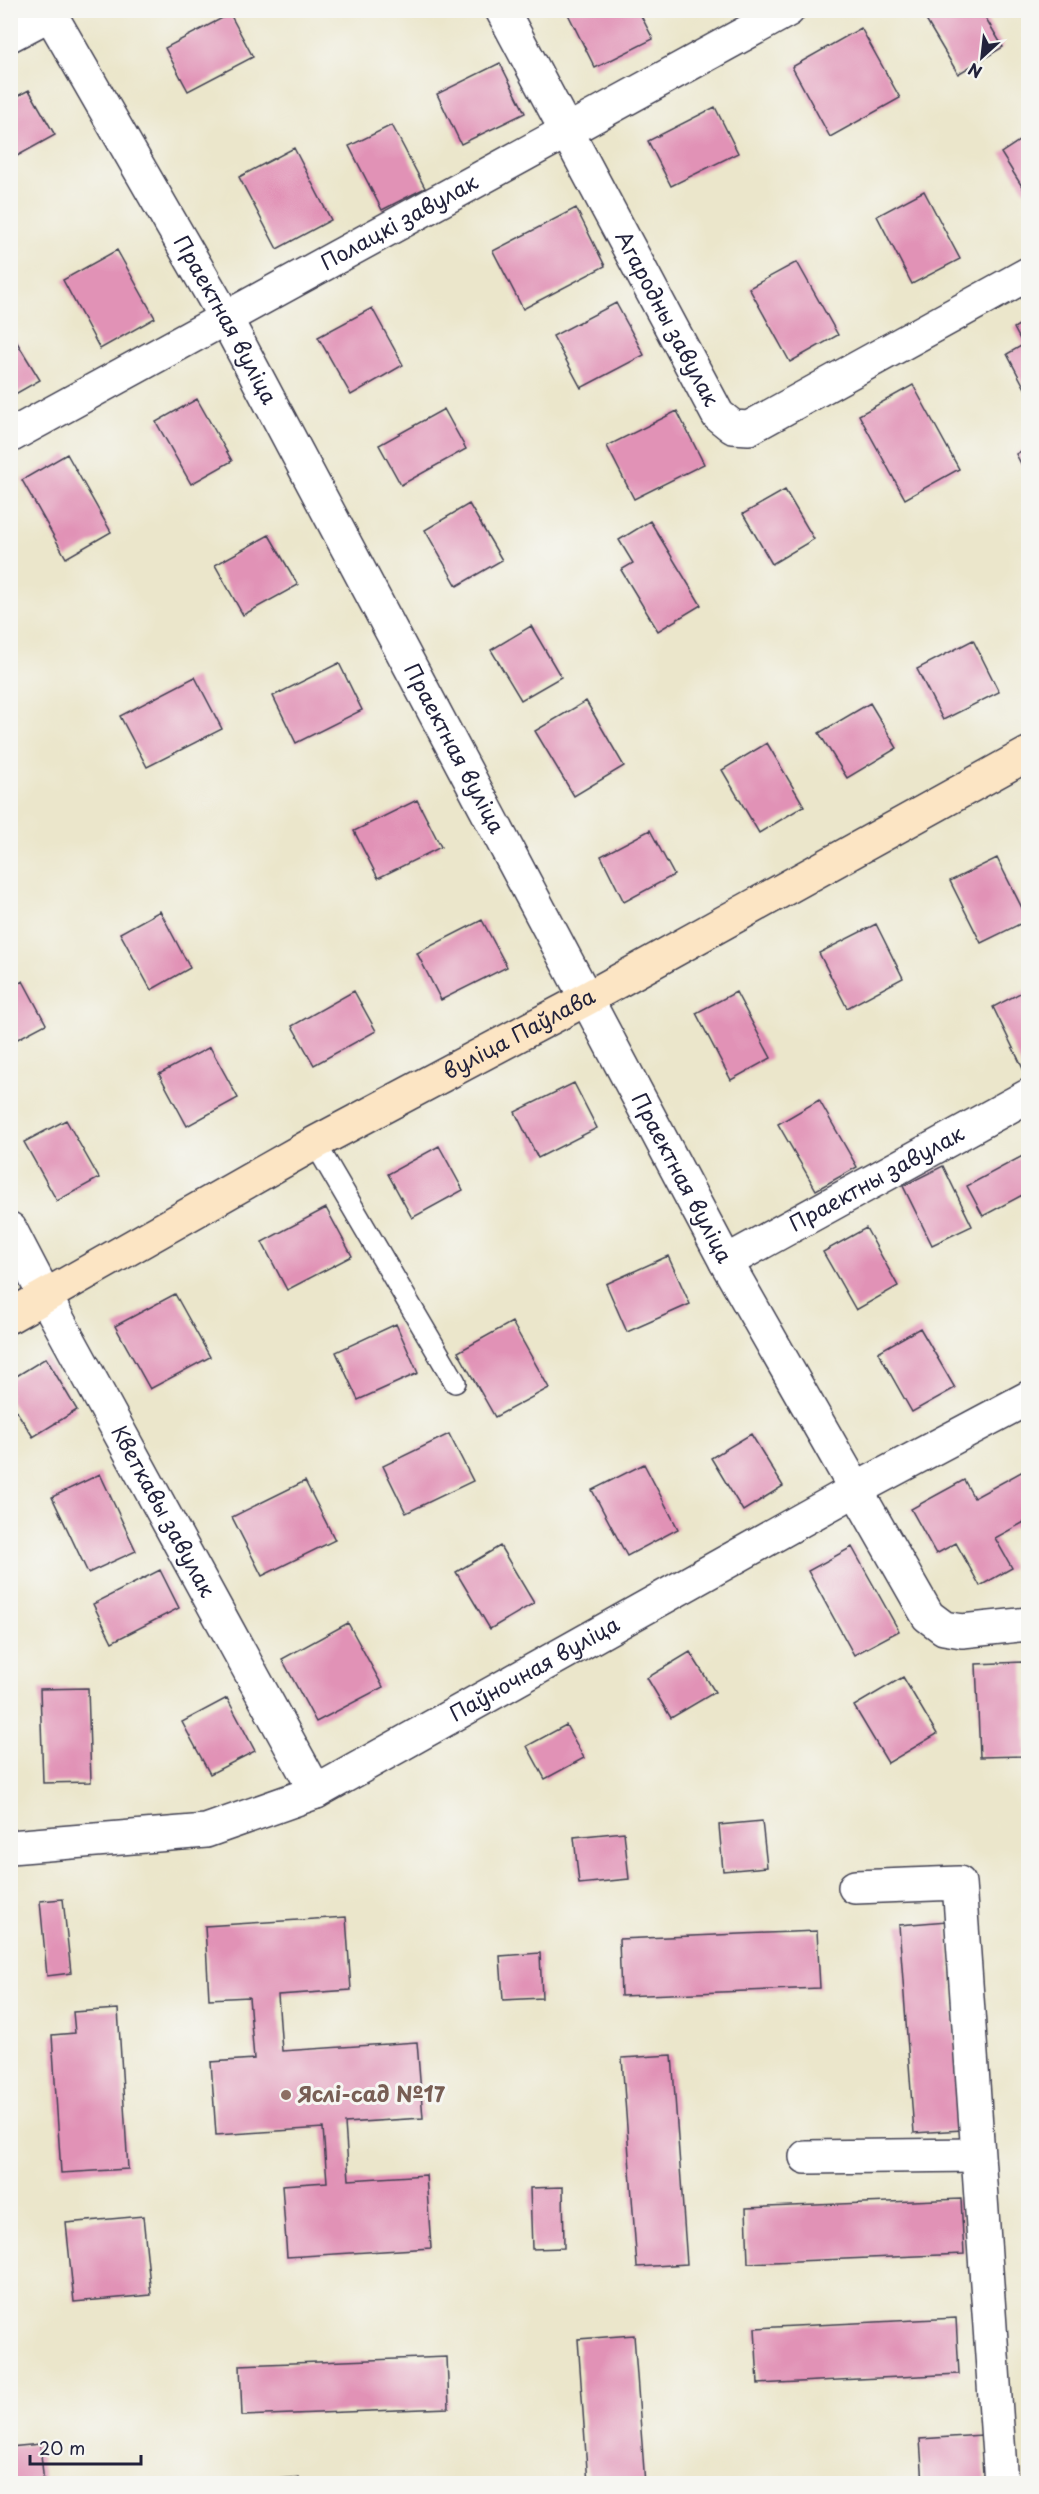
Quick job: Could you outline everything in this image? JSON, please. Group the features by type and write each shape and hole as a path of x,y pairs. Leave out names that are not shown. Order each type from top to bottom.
{"street":[{"name":"Агародны завулак","path":"502,10 718,415 733,427 749,428 1029,274"},
{"name":"Полацкі завулак","path":"10,436 788,10"},
{"path":"10,35 49,12"},
{"name":"Праектная вуліца","path":"49,12 226,319 726,1262 928,1616 944,1628 962,1632 1029,1624"},
{"name":"вуліца Паўлава","path":"10,1316 46,1298 315,1143 586,999 1029,754"},
{"name":"Праектны завулак","path":"726,1262 1029,1096"},
{"name":"Кветкавы завулак","path":"10,1228 316,1792"},
{"name":"Паўночная вуліца","path":"10,1847 206,1831 316,1792 855,1490 1029,1398"},
{"path":"855,1887 959,1883 976,2155 1001,2484"},
{"path":"806,2157 976,2155"}],"lane":[{"path":"315,1143 455,1382"}],"building":[{"path":"566,10 638,10 653,39 595,68"},
{"path":"920,10 981,10 1003,47 958,74"},
{"path":"230,14 253,57 188,91 165,48"},
{"path":"861,28 900,98 830,137 792,67"},
{"path":"500,63 525,113 461,144 437,94"},
{"path":"29,90 55,135 10,160 10,100"},
{"path":"715,107 738,153 671,186 648,141"},
{"path":"392,125 425,188 382,210 349,146"},
{"path":"1028,135 1028,196 1001,153"},
{"path":"294,148 331,220 277,249 239,177"},
{"path":"924,191 960,259 912,284 877,216"},
{"path":"576,208 605,266 523,309 493,251"},
{"path":"117,250 155,318 100,349 63,280"},
{"path":"797,262 838,335 790,362 749,288"},
{"path":"616,303 644,355 581,388 553,336"},
{"path":"372,308 403,365 351,395 318,337"},
{"path":"1028,319 1028,394 1007,354 1023,345 1014,328"},
{"path":"10,331 40,380 10,397"},
{"path":"913,385 959,469 905,499 859,415"},
{"path":"197,399 232,461 191,484 156,422"},
{"path":"444,409 466,449 401,485 379,445"},
{"path":"677,411 704,464 634,499 607,446"},
{"path":"1028,447 1028,477 1016,454"},
{"path":"67,454 111,532 66,558 22,480"},
{"path":"785,490 814,539 772,564 743,514"},
{"path":"469,504 502,560 457,586 425,530"},
{"path":"650,521 701,605 658,631 621,570 633,563 619,540"},
{"path":"269,535 298,585 243,615 215,565"},
{"path":"1028,607 1028,622 1022,611"},
{"path":"531,626 561,677 521,700 491,650"},
{"path":"973,640 999,692 943,720 917,669"},
{"path":"339,663 362,710 296,743 273,696"},
{"path":"195,677 222,729 147,767 120,716"},
{"path":"586,701 624,766 574,796 535,731"},
{"path":"870,703 897,748 847,778 819,733"},
{"path":"767,743 804,806 759,833 722,770"},
{"path":"417,800 441,847 378,878 354,831"},
{"path":"650,830 674,875 624,902 601,856"},
{"path":"997,858 1028,920 981,943 950,881"},
{"path":"160,911 190,968 151,990 120,933"},
{"path":"482,920 507,967 441,1000 417,953"},
{"path":"876,924 903,978 847,1008 819,953"},
{"path":"23,981 46,1024 10,1043 10,988"},
{"path":"1028,989 1028,1079 993,1007"},
{"path":"354,991 376,1031 314,1065 292,1026"},
{"path":"736,992 771,1058 731,1080 696,1013"},
{"path":"210,1047 238,1098 187,1126 159,1074"},
{"path":"574,1083 597,1128 538,1158 515,1112"},
{"path":"819,1100 857,1167 816,1190 778,1124"},
{"path":"66,1120 99,1178 57,1201 24,1142"},
{"path":"439,1146 463,1190 412,1218 388,1174"},
{"path":"1028,1153 1028,1192 983,1216 967,1186"},
{"path":"943,1166 972,1226 932,1245 903,1186"},
{"path":"326,1208 352,1256 287,1290 262,1242"},
{"path":"866,1228 898,1286 856,1310 823,1252"},
{"path":"668,1256 690,1304 627,1332 606,1284"},
{"path":"175,1294 210,1357 150,1389 115,1326"},
{"path":"512,1322 549,1388 495,1417 458,1352"},
{"path":"396,1324 418,1373 358,1400 336,1352"},
{"path":"920,1328 955,1388 912,1412 878,1352"},
{"path":"46,1358 77,1410 33,1437 10,1401 10,1380"},
{"path":"449,1434 473,1481 406,1513 383,1466"},
{"path":"751,1434 783,1486 743,1511 711,1458"},
{"path":"644,1464 678,1529 627,1556 592,1490"},
{"path":"1023,1471 1028,1482 1028,1520 995,1538 1012,1568 980,1586 956,1543 936,1554 911,1509 964,1480 974,1498"},
{"path":"100,1474 136,1551 88,1573 52,1497"},
{"path":"305,1481 335,1540 262,1576 232,1517"},
{"path":"500,1546 534,1603 490,1629 456,1572"},
{"path":"852,1547 899,1631 854,1655 808,1571"},
{"path":"160,1570 179,1608 112,1642 93,1604"},
{"path":"348,1623 383,1687 316,1722 282,1659"},
{"path":"690,1652 715,1692 671,1718 647,1678"},
{"path":"1023,1662 1026,1756 980,1757 976,1664"},
{"path":"903,1677 937,1734 888,1763 854,1706"},
{"path":"88,1688 91,1782 43,1783 40,1689"},
{"path":"227,1698 255,1751 210,1774 182,1722"},
{"path":"566,1725 584,1758 545,1779 527,1746"},
{"path":"762,1821 767,1867 723,1871 719,1825"},
{"path":"624,1832 629,1879 579,1884 574,1837"},
{"path":"63,1899 71,1973 47,1976 40,1901"},
{"path":"346,1917 351,1990 278,1995 282,2051 417,2042 423,2118 345,2123 349,2180 426,2175 431,2248 287,2257 282,2185 327,2182 323,2128 216,2135 211,2062 254,2059 249,1997 209,1999 205,1926"},
{"path":"947,1921 962,2130 914,2133 899,1925"},
{"path":"817,1931 820,1988 621,1996 619,1939"},
{"path":"540,1953 542,1998 503,2000 500,1956"},
{"path":"118,2009 128,2169 61,2173 52,2035 75,2033 73,2012"},
{"path":"672,2055 687,2264 637,2267 622,2058"},
{"path":"563,2187 564,2248 532,2249 530,2188"},
{"path":"961,2199 964,2254 748,2263 746,2208"},
{"path":"143,2216 151,2295 74,2302 66,2223"},
{"path":"956,2318 959,2374 758,2384 755,2328"},
{"path":"634,2335 645,2484 588,2484 578,2339"},
{"path":"447,2357 449,2408 242,2416 240,2365"},
{"path":"982,2435 985,2484 923,2484 920,2439"},
{"path":"40,2444 44,2484 10,2484 10,2447"},
{"path":"299,2477 300,2484 242,2484 241,2482"}],"place":[{"name":"Яслі-сад №17","path":"286,2095"}]}
